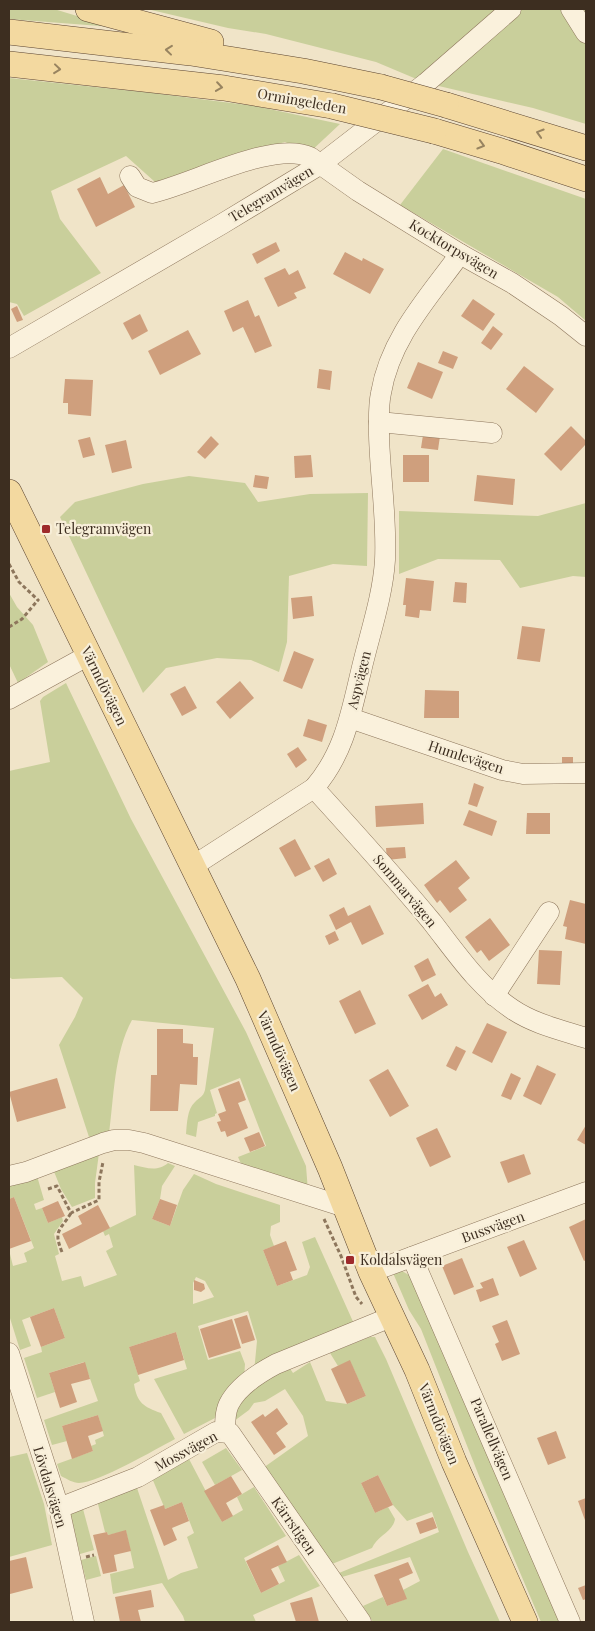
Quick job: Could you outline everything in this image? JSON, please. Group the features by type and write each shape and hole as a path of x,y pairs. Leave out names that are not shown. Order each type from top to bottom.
{"main road":[{"path":"88,9 199,39 314,65 338,75 446,105 586,148"},
{"name":"Ormingeleden","path":"9,32 191,53 338,75"},
{"name":"Ormingeleden","path":"9,64 215,87 332,106 434,131 501,150 586,179"},
{"name":"Värmdövägen","path":"9,492 194,866 252,988 330,1168 371,1272 384,1320 417,1370 454,1462 524,1622"}],"street":[{"name":"Telegramvägen","path":"9,348 321,164 426,83 511,9"},
{"path":"571,9 586,33"},
{"name":"Kocktorpsvägen","path":"130,176 137,186 152,193 245,161 286,152 302,153 460,254 537,300 586,336"},
{"name":"Aspvägen","path":"194,866 314,788 326,774 336,756 350,718 380,597 385,560 379,422 380,394 401,336 460,254"},
{"path":"379,422 492,433"},
{"path":"9,699 89,655"},
{"name":"Humlevägen","path":"350,718 502,770 523,774 586,773"},
{"name":"Sommarvägen","path":"314,788 432,922 466,967 494,996 513,1010 539,1023 586,1038"},
{"path":"494,996 549,912"},
{"path":"9,1176 33,1170 103,1143 114,1140 129,1140 171,1151 345,1207"},
{"name":"Bussvägen","path":"371,1272 586,1192"},
{"name":"Parallellvägen","path":"412,1257 570,1622"},
{"name":"Mossvägen","path":"59,1508 138,1477 216,1432 225,1432 228,1405 237,1392 250,1380 276,1364 384,1320"},
{"name":"Lövdalsvägen","path":"9,1353 59,1508 84,1622"},
{"name":"Kärrstigen","path":"225,1432 230,1433 362,1622"}],"path":[{"path":"9,564 19,582 43,605"},
{"path":"9,627 22,619 38,600"},
{"path":"62,1252 57,1240 57,1234 71,1213 99,1200 99,1182 105,1154"},
{"path":"48,1189 57,1186 71,1213"},
{"path":"320,1199 324,1220 341,1256 356,1297 384,1320"}],"green space":[{"path":"9,9 54,9 113,27 9,19"},
{"path":"147,9 586,9 586,124 533,108 426,83 376,62 266,34 228,28"},
{"path":"9,78 255,106 340,124 309,153 285,142 155,182 126,156 51,191 60,219 101,273 24,316 17,304 9,302"},
{"path":"443,149 586,199 586,321 558,297 400,205"},
{"path":"189,476 245,483 258,502 310,494 368,493 367,566 333,564 289,576 287,642 279,672 251,660 217,658 166,668 143,693 60,517 75,502 143,484"},
{"path":"586,503 586,577 573,576 520,588 500,560 438,559 399,574 399,511 538,516"},
{"path":"9,593 17,607 33,625 48,662 18,683 9,664"},
{"path":"66,683 131,819 246,1032 306,1166 308,1191 243,1168 238,1157 266,1146 240,1078 210,1090 217,1113 215,1116 198,1122 196,1137 186,1134 190,1109 205,1090 214,1028 132,1020 118,1061 109,1134 89,1137 59,1045 75,1017 83,998 62,977 12,979 9,977 9,771 50,762 40,701 43,697"},
{"path":"99,1153 95,1198 72,1207 61,1189 53,1169"},
{"path":"168,1163 175,1166 162,1186 160,1199 152,1219 170,1226 183,1190 194,1174 216,1184 280,1205 280,1222 271,1226 270,1235 274,1246 263,1250 277,1286 307,1275 310,1267 302,1242 315,1237 355,1326 254,1372 257,1341 248,1311 198,1326 208,1360 240,1351 245,1364 244,1378 215,1418 184,1434 154,1379 187,1369 176,1332 129,1347 140,1381 134,1384 139,1400 150,1409 161,1413 175,1439 99,1478 88,1482 74,1482 61,1476 57,1464 93,1451 91,1446 96,1444 95,1440 104,1436 98,1415 62,1426 67,1441 52,1445 44,1420 98,1401 84,1362 49,1373 55,1392 37,1398 24,1358 42,1352 41,1347 65,1338 54,1308 22,1320 31,1346 20,1350 9,1315 9,1250 13,1266 27,1262 24,1253 34,1248 14,1197 9,1199 9,1185 37,1176 44,1200 34,1204 36,1210 42,1208 48,1223 62,1217 63,1221 54,1234 59,1254 55,1256 62,1281 81,1276 84,1287 117,1275 106,1251 113,1247 109,1234 105,1236 103,1231 136,1215 134,1165 152,1168 164,1166","holes":["196,1277 205,1281 214,1297 193,1304 193,1283"]},
{"path":"402,1271 414,1278 562,1622 541,1622 479,1476 421,1329 409,1310 393,1273"},
{"path":"370,1337 375,1337 386,1359 468,1552 500,1622 373,1622 363,1606 383,1597 387,1606 406,1599 403,1590 420,1581 410,1557 342,1577 339,1573 439,1532 432,1512 407,1521 393,1505 378,1475 361,1483 375,1513 388,1507 395,1519 394,1523 377,1540 372,1548 332,1564 263,1468 308,1436 303,1416 285,1389 265,1401 254,1403 249,1410 230,1424 239,1397 289,1367 293,1373 310,1362 326,1401 347,1404 366,1396 350,1361 338,1366 330,1353"},
{"path":"226,1448 242,1470 215,1485 202,1462"},
{"path":"27,1453 44,1504 52,1545 9,1557 9,1457"},
{"path":"189,1459 222,1522 243,1510 237,1497 254,1487 286,1536 244,1558 261,1593 285,1581 278,1566 299,1555 320,1586 253,1615 256,1622 185,1622 162,1583 113,1594 110,1574 134,1568 126,1531 108,1535 105,1532 97,1500 136,1485 168,1580 181,1573 198,1568 187,1537 194,1533 182,1502 165,1509 152,1478"},
{"path":"83,1509 94,1550 80,1554 70,1514"},
{"path":"96,1556 101,1576 86,1580 81,1560"}],"building":[{"path":"100,177 108,194 124,185 135,207 96,227 77,189"},
{"path":"276,242 280,251 257,264 252,254"},
{"path":"345,252 362,261 363,258 384,269 370,294 333,274"},
{"path":"285,268 289,275 298,270 306,288 294,293 297,298 278,307 264,278"},
{"path":"473,299 495,314 483,331 461,316"},
{"path":"248,300 255,317 259,315 272,346 255,353 243,327 233,332 224,311"},
{"path":"17,306 23,320 17,322 11,309"},
{"path":"140,314 148,331 132,340 123,323"},
{"path":"493,326 503,334 491,350 481,343"},
{"path":"188,330 201,354 160,375 148,351"},
{"path":"443,351 458,357 453,369 438,363"},
{"path":"418,362 443,372 432,399 407,388"},
{"path":"524,366 554,389 536,413 506,389"},
{"path":"319,369 332,371 330,390 317,388"},
{"path":"65,379 93,380 91,416 68,414 68,403 63,403"},
{"path":"571,426 586,441 586,444 561,471 544,454"},
{"path":"423,435 440,436 438,450 421,448"},
{"path":"211,436 219,444 205,459 197,452"},
{"path":"90,437 95,455 83,458 78,440"},
{"path":"126,440 132,468 112,473 105,445"},
{"path":"311,455 313,477 295,478 294,456"},
{"path":"403,455 429,455 429,482 403,482"},
{"path":"255,475 269,477 267,489 253,487"},
{"path":"477,475 515,479 513,505 474,501"},
{"path":"406,578 434,581 431,611 420,610 419,618 405,616 406,605 403,605"},
{"path":"455,582 467,583 466,603 453,602"},
{"path":"312,596 314,616 293,619 291,598"},
{"path":"522,626 545,629 540,662 517,659"},
{"path":"294,651 314,659 302,689 283,681"},
{"path":"240,681 254,698 230,719 216,702"},
{"path":"185,686 197,708 182,716 170,694"},
{"path":"425,690 459,691 459,718 424,718"},
{"path":"308,719 327,725 322,742 303,736"},
{"path":"298,747 307,760 296,768 287,754"},
{"path":"562,757 573,757 573,766 562,766"},
{"path":"474,783 484,787 477,807 468,804"},
{"path":"423,803 424,824 376,827 375,806"},
{"path":"469,810 497,821 492,836 463,825"},
{"path":"527,813 550,813 550,834 526,834"},
{"path":"295,839 311,869 295,877 279,848"},
{"path":"405,847 406,858 387,860 386,848"},
{"path":"329,858 337,874 323,882 314,866"},
{"path":"456,860 470,878 458,888 467,900 450,913 440,900 437,903 424,885"},
{"path":"570,900 586,904 586,944 565,939 567,927 563,926"},
{"path":"370,905 384,934 362,945 351,922 336,930 329,915 344,907 348,916"},
{"path":"490,918 510,945 489,961 481,950 477,953 465,937"},
{"path":"335,931 339,940 329,945 325,936"},
{"path":"539,950 562,951 560,985 537,984"},
{"path":"428,958 436,975 422,982 414,966"},
{"path":"428,984 435,997 441,993 448,1005 422,1020 408,995"},
{"path":"360,990 376,1024 355,1034 339,1001"},
{"path":"487,1023 507,1032 492,1063 472,1053"},
{"path":"157,1029 183,1029 183,1043 193,1044 193,1057 198,1057 197,1085 180,1084 178,1111 150,1111 151,1075 157,1075"},
{"path":"456,1046 466,1051 456,1071 446,1066"},
{"path":"537,1065 556,1074 541,1105 523,1096"},
{"path":"388,1069 409,1106 390,1117 369,1080"},
{"path":"511,1073 521,1078 511,1100 501,1096"},
{"path":"57,1078 66,1108 17,1122 9,1092"},
{"path":"239,1081 246,1100 238,1103 248,1128 227,1137 225,1131 221,1132 217,1122 221,1121 218,1114 226,1111 218,1089"},
{"path":"586,1125 586,1145 577,1140"},
{"path":"437,1128 451,1157 430,1167 416,1138"},
{"path":"259,1132 265,1146 250,1152 244,1138"},
{"path":"524,1154 531,1174 508,1183 500,1162"},
{"path":"14,1197 31,1241 9,1249 9,1199"},
{"path":"160,1199 177,1205 170,1226 152,1219"},
{"path":"58,1201 65,1216 48,1223 42,1208"},
{"path":"98,1205 110,1228 69,1249 62,1234 82,1224 78,1216"},
{"path":"586,1219 586,1260 584,1261 569,1227"},
{"path":"524,1240 537,1269 520,1277 507,1247"},
{"path":"286,1241 297,1270 290,1272 293,1280 277,1286 263,1250"},
{"path":"462,1258 474,1287 454,1295 442,1266"},
{"path":"493,1278 499,1295 480,1302 476,1290 483,1288 480,1283"},
{"path":"194,1280 204,1284 205,1289 201,1292 194,1290"},
{"path":"54,1308 65,1338 41,1347 30,1317"},
{"path":"247,1315 255,1340 242,1344 234,1319"},
{"path":"232,1319 241,1348 209,1358 200,1329"},
{"path":"507,1320 520,1354 502,1361 495,1344 499,1342 492,1326"},
{"path":"176,1332 184,1360 138,1375 129,1347"},
{"path":"350,1360 366,1396 347,1404 331,1369"},
{"path":"85,1362 90,1379 71,1384 77,1402 60,1408 49,1373"},
{"path":"277,1408 288,1424 276,1433 286,1447 274,1455 251,1422 263,1414 265,1417"},
{"path":"98,1415 103,1431 88,1436 93,1451 72,1459 62,1426"},
{"path":"556,1431 566,1458 548,1465 537,1438"},
{"path":"378,1475 393,1505 375,1513 361,1483"},
{"path":"231,1476 242,1494 226,1503 233,1516 222,1522 204,1491"},
{"path":"586,1498 586,1523 578,1501"},
{"path":"182,1502 189,1521 172,1528 177,1540 164,1546 150,1510 164,1505 165,1509"},
{"path":"433,1517 437,1528 420,1534 416,1523"},
{"path":"126,1530 131,1551 114,1555 117,1571 103,1574 93,1535 107,1532 108,1535"},
{"path":"278,1545 287,1562 271,1569 279,1584 261,1593 246,1561"},
{"path":"26,1557 33,1588 10,1594 9,1561"},
{"path":"408,1562 413,1573 399,1579 407,1599 387,1606 374,1575"},
{"path":"586,1585 586,1599 583,1600 578,1588"},
{"path":"151,1590 154,1607 138,1610 141,1622 120,1622 115,1597"},
{"path":"312,1597 319,1622 296,1622 290,1603"}],"place":[{"name":"Telegramvägen","path":"46,529"},
{"name":"Koldalsvägen","path":"350,1260"}]}
